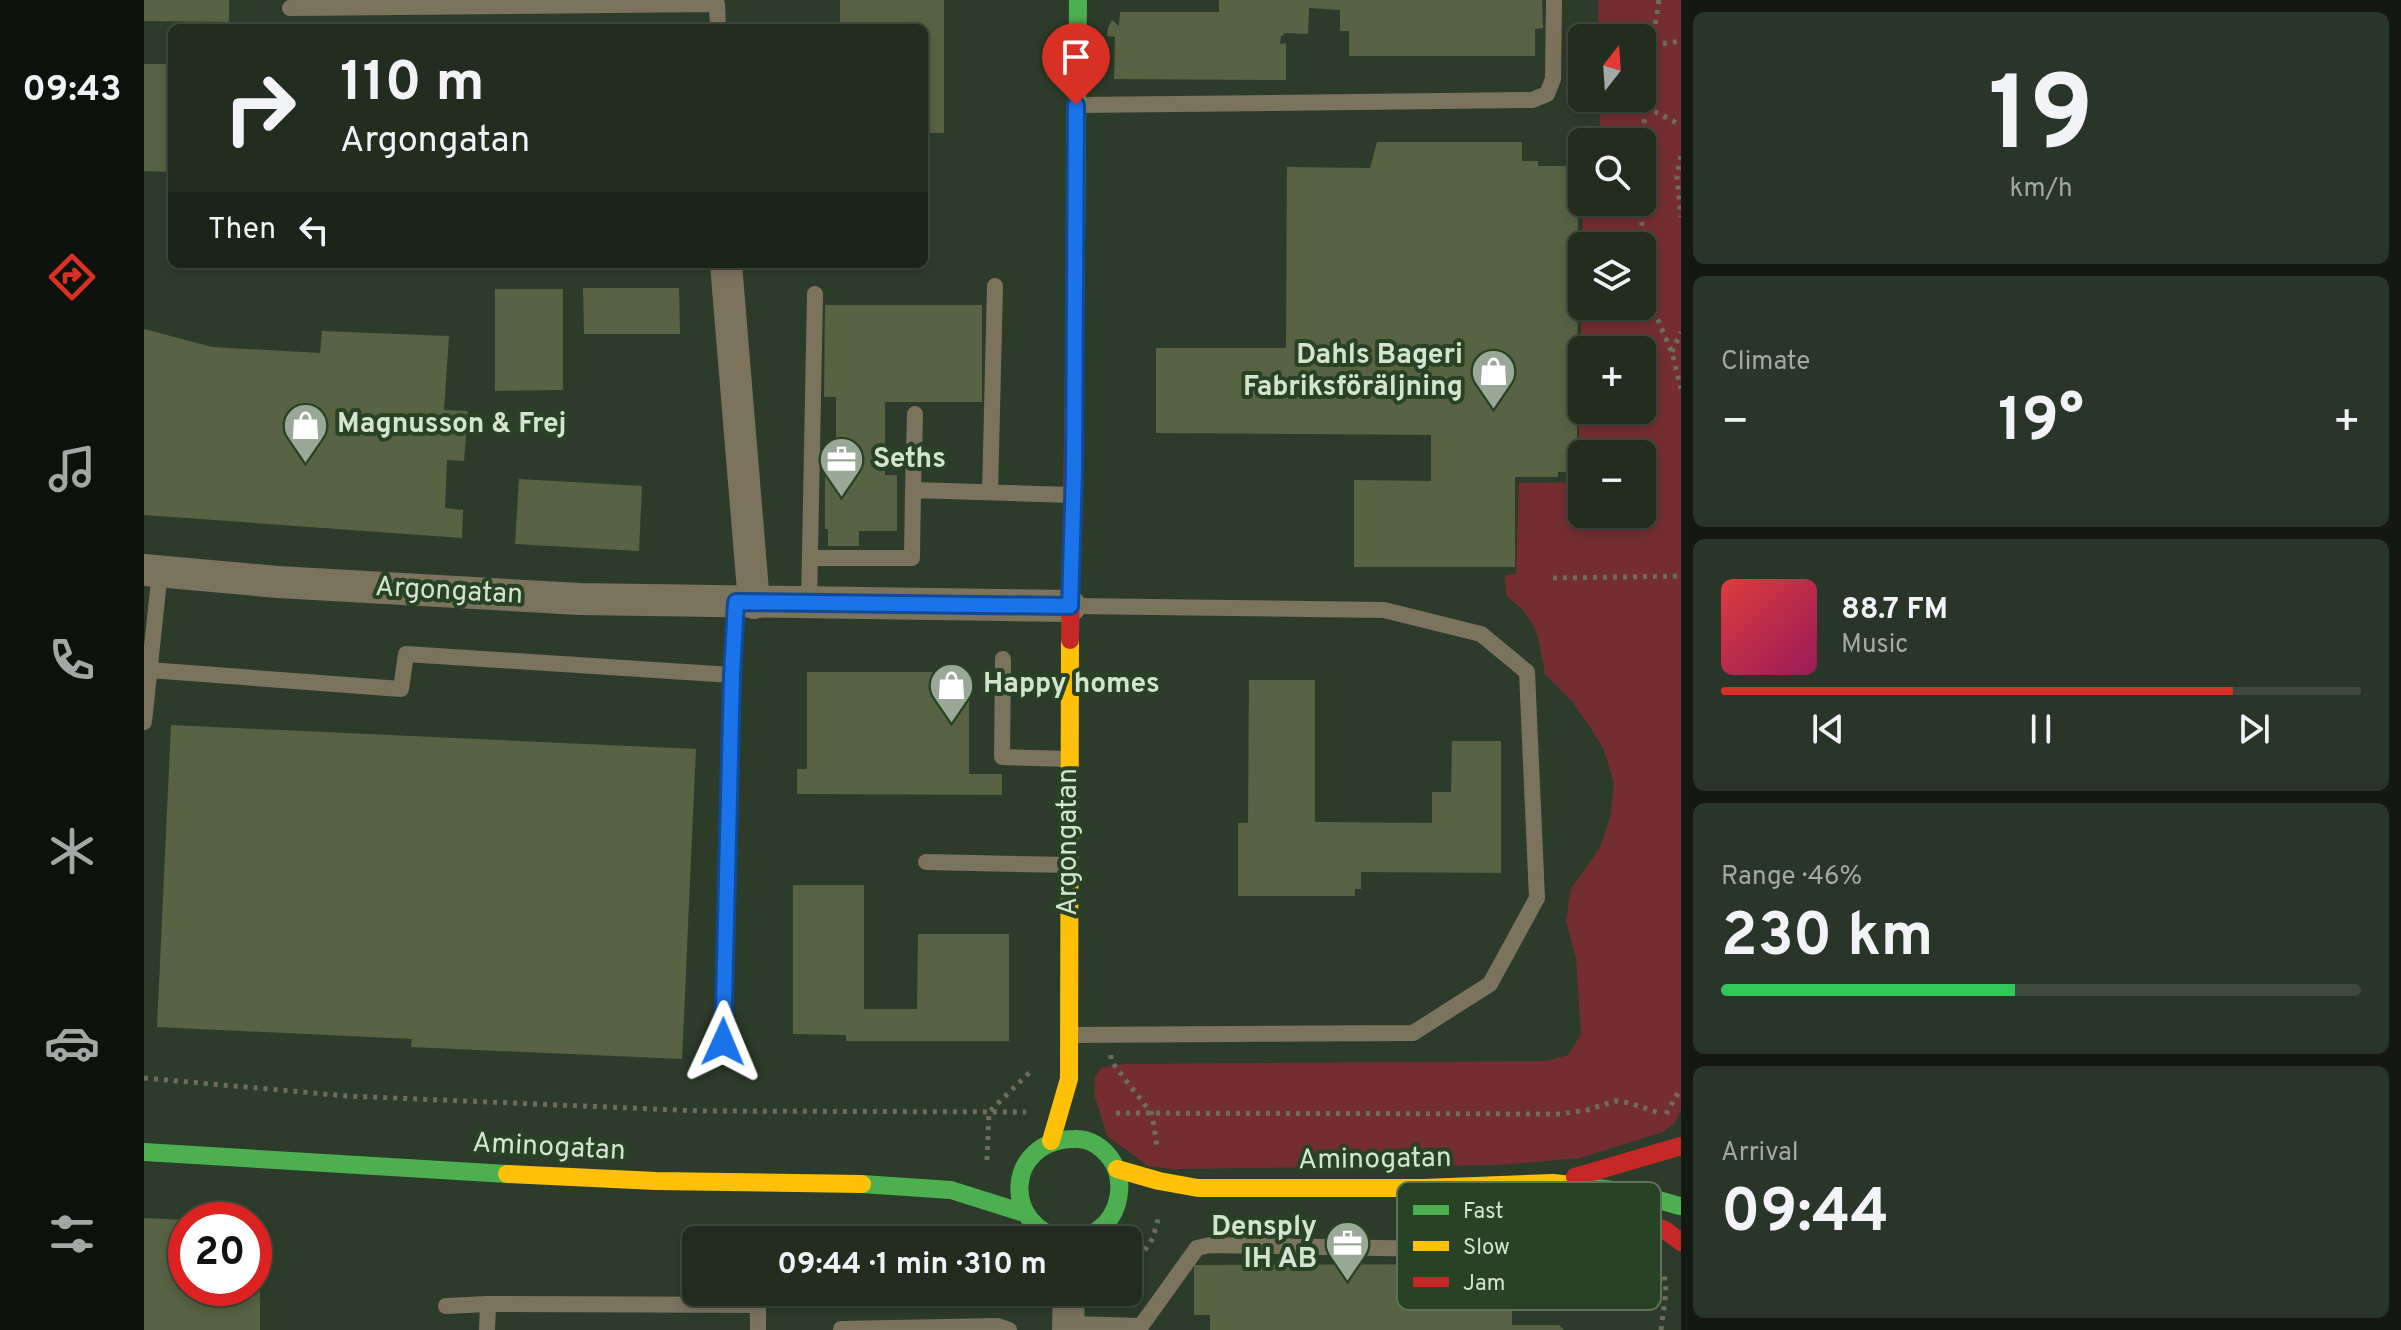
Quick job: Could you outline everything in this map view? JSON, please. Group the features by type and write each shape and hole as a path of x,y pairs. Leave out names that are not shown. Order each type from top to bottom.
{"street":[{"name":"Argongatan","path":"1078,0 1070,606 1069,1079 1071,1112 1107,1157"},
{"path":"726,268 745,602"},
{"name":"Argongatan","path":"152,570 278,582 548,597 809,604 1070,606"},
{"path":"1051,1141 1071,1112"},
{"path":"1674,1149 1681,1135"},
{"path":"1051,1226 1019,1200 1018,1185 1028,1159 1038,1148 1067,1137 1083,1139 1107,1157 1121,1185 1120,1201 1105,1226"},
{"name":"Aminogatan","path":"1557,1182 1674,1149"},
{"name":"Aminogatan","path":"144,1152 437,1171 656,1181 848,1183 951,1190 1040,1226"},
{"name":"Aminogatan","path":"1107,1157 1159,1181 1198,1188 1397,1188"},
{"path":"1000,1171 1028,1159"},
{"name":"Aminogatan","path":"951,1190 975,1181"},
{"path":"1677,1187 1680,1207"},
{"name":"Aminogatan","path":"1158,1198 1198,1188"},
{"path":"1113,1217 1137,1205"},
{"path":"1661,1228 1681,1242"},
{"path":"1068,1327 1069,1306"}],"lane":[{"path":"1076,105 1532,100 1547,94 1553,79 1554,0"},
{"path":"290,8 717,2 718,24"},
{"path":"990,492 995,286"},
{"path":"809,604 815,294"},
{"path":"810,558 912,558 915,414"},
{"path":"913,490 1073,495"},
{"path":"144,722 152,570"},
{"path":"723,1042 732,675 745,602"},
{"path":"1069,1035 1413,1033 1490,984 1537,898 1527,672 1481,634 1384,610 1070,606"},
{"path":"149,670 401,689 406,654 732,675"},
{"path":"1003,659 1002,757 1070,759"},
{"path":"926,862 1069,865"},
{"path":"1068,1327 1141,1326 1197,1248 1210,1245 1397,1248"},
{"path":"487,1330 488,1304"},
{"path":"446,1306 758,1305 758,1330"},
{"path":"841,1329 998,1326 1009,1330"}],"path":[{"path":"1656,24 1659,0"},
{"path":"1656,45 1681,41"},
{"path":"1547,94 1568,97"},
{"path":"1656,111 1681,125"},
{"path":"1681,156 1677,177 1681,217"},
{"path":"1642,216 1645,289 1672,353 1681,389"},
{"path":"1672,353 1681,332"},
{"path":"1553,578 1681,576"},
{"path":"1112,1034 1111,1061 1152,1114"},
{"path":"144,1078 347,1096 701,1111 1152,1114 1560,1114 1616,1101 1665,1115 1681,1088"},
{"path":"1142,1252 1153,1238 1159,1222"}],"shaded area":[{"path":"1598,0 1681,0 1681,1110 1675,1123 1663,1132 1580,1158 1500,1165 1174,1169 1148,1166 1107,1136 1094,1094 1095,1077 1101,1068 1125,1064 1546,1061 1568,1055 1581,1034 1576,959 1566,921 1571,889 1600,847 1610,818 1614,784 1604,750 1592,730 1572,701 1545,674 1538,637 1522,609 1506,595 1505,575 1516,574 1519,483 1568,482 1568,528 1656,528 1656,440 1579,440 1579,424 1656,424 1656,336 1581,336 1581,320 1656,320 1656,232 1582,232 1583,216 1656,216 1656,128 1600,128 1600,112 1656,112 1656,24 1599,24"}],"building":[{"path":"144,0 229,0 229,22 144,21"},
{"path":"840,0 944,0 944,133 928,133 928,24 840,24"},
{"path":"1219,0 1542,0 1543,28 1535,29 1535,56 1349,56 1349,31 1340,31 1340,10 1309,8 1308,34 1285,33 1281,37 1280,44 1286,43 1286,80 1114,79 1115,37 1107,36 1112,20 1119,26 1120,12 1219,12"},
{"path":"144,64 168,64 168,172 144,171"},
{"path":"1377,142 1522,142 1522,161 1538,161 1538,166 1568,166 1568,216 1578,216 1578,232 1568,232 1568,320 1577,320 1577,336 1568,336 1568,424 1577,424 1577,440 1568,440 1568,472 1558,472 1558,477 1515,477 1515,567 1354,567 1354,480 1431,481 1431,435 1156,433 1156,348 1286,348 1287,167 1370,168"},
{"path":"583,288 679,288 680,334 584,334"},
{"path":"495,289 563,289 563,390 495,391"},
{"path":"825,305 982,305 982,402 885,402 885,475 897,475 897,531 859,531 859,546 828,546 828,529 825,529 825,474 836,475 836,397 824,397"},
{"path":"144,329 212,347 320,353 322,331 449,336 444,410 468,411 464,461 447,460 445,508 463,510 462,538 144,515"},
{"path":"519,479 642,486 639,551 515,544"},
{"path":"807,672 969,672 969,774 1002,774 1002,795 797,794 797,769 807,769"},
{"path":"1249,680 1315,680 1315,822 1432,823 1432,792 1451,792 1452,741 1501,741 1501,873 1361,872 1361,889 1355,889 1355,896 1238,896 1238,823 1248,823"},
{"path":"171,725 696,749 682,1059 411,1047 412,1039 157,1027"},
{"path":"793,885 864,885 864,1009 917,1009 918,934 1009,934 1009,1041 846,1041 846,1035 793,1034"},
{"path":"144,1218 168,1219 168,1306 260,1306 260,1330 144,1330"},
{"name":"Densply IH AB","path":"1397,1264 1397,1310 1512,1310 1512,1325 1559,1325 1564,1330 1210,1330 1210,1315 1194,1315 1194,1265"}],"traffic: fast":[{"path":"1076,246 1078,0"},
{"path":"1038,1226 1030,1219 1022,1203 1020,1185 1024,1168 1034,1154 1051,1143 1074,1139 1095,1144 1116,1168 1119,1187 1116,1207 1102,1226"},
{"path":"144,1152 507,1174"},
{"path":"862,1184 951,1190 1024,1213"},
{"path":"1661,1201 1680,1206"}],"traffic: slow":[{"path":"1051,1141 1069,1079 1070,640"},
{"path":"1117,1169 1198,1188 1397,1188"},
{"path":"507,1174 656,1181 862,1184"}],"traffic: jam":[{"path":"1070,640 1076,246"},
{"path":"1575,1177 1681,1146"},
{"path":"1661,1228 1681,1242"}],"place":[{"name":"Dahls Bageri Fabriksföräljning","path":"1494,411"},
{"name":"Magnusson & Frej","path":"306,464"},
{"name":"Seths","path":"842,499"},
{"name":"Happy homes","path":"952,724"},
{"name":"Densply IH AB","path":"1348,1283"}],"route":[{"path":"723,1042 736,602 1070,606 1076,105"}]}
